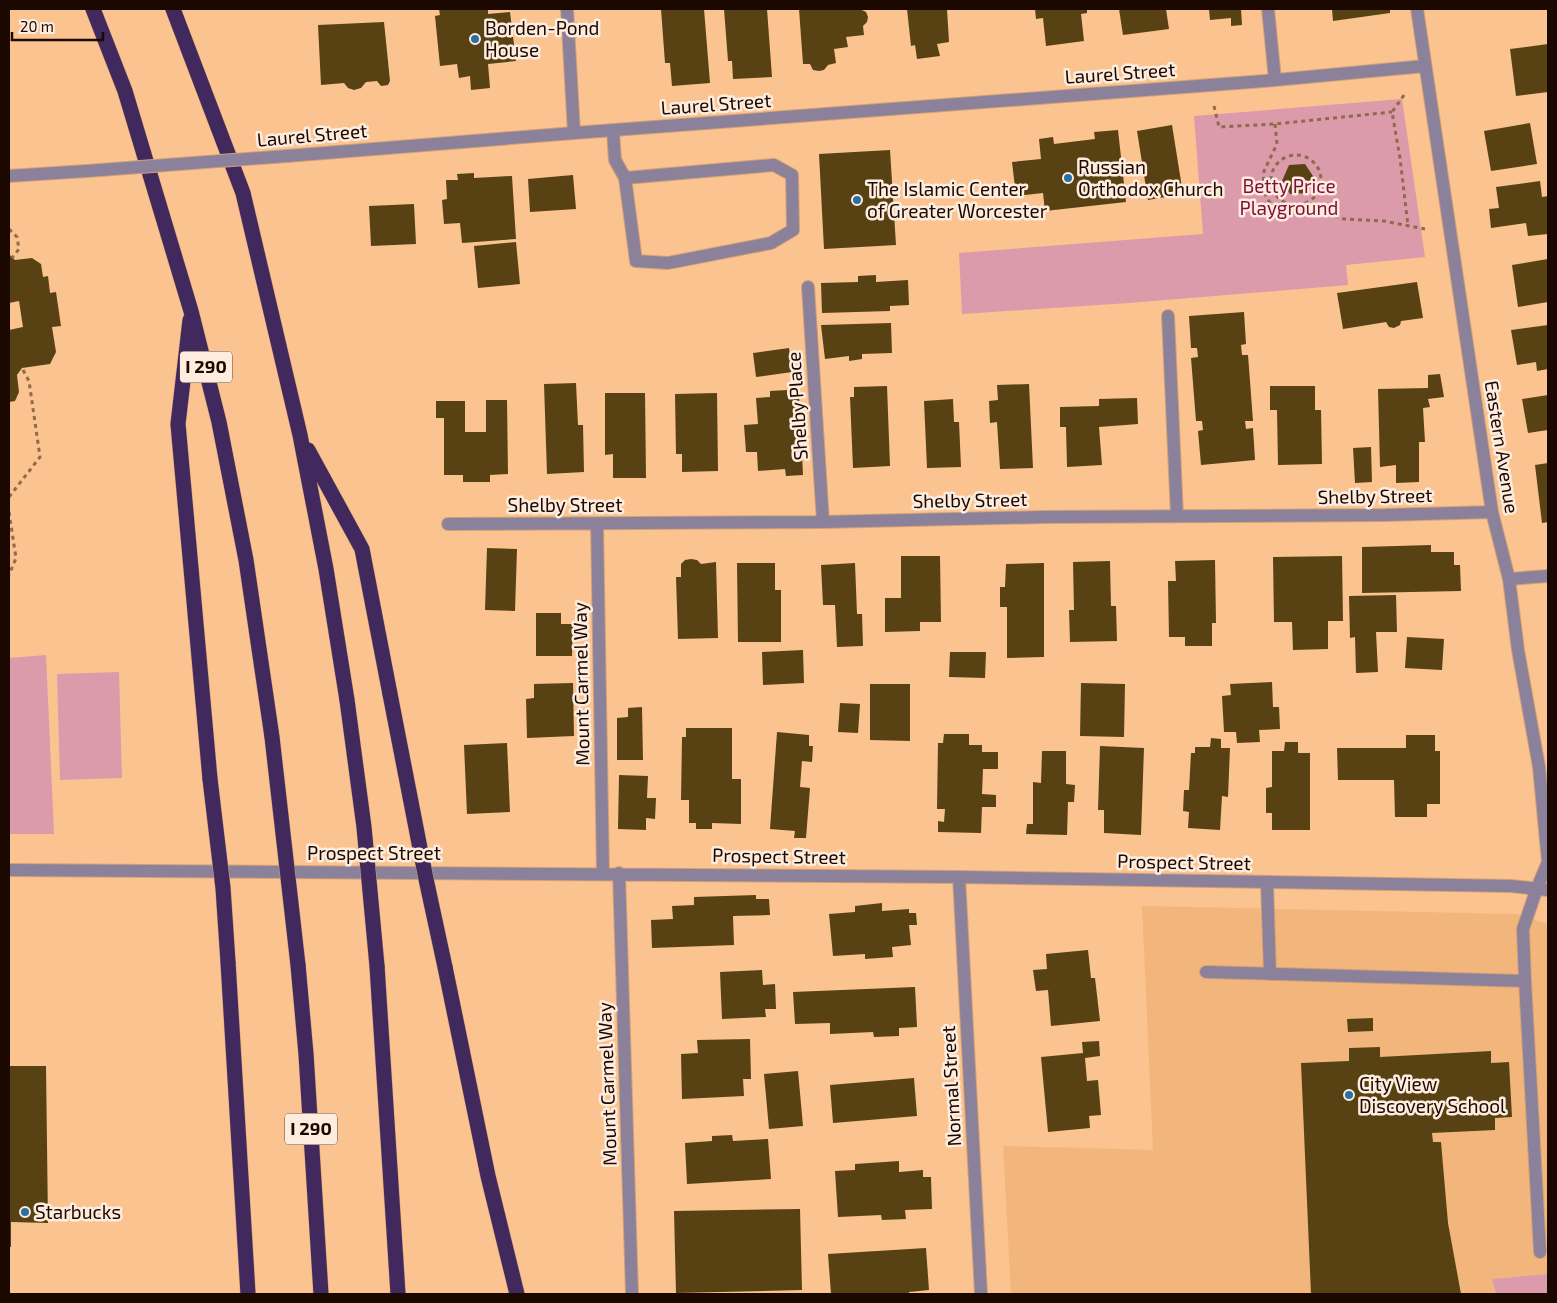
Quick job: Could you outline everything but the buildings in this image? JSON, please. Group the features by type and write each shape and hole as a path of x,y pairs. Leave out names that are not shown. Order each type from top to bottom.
{"highway":[{"name":"I 290","path":"93,9 125,91 191,311 234,491 256,621 272,737 298,965 306,1054 321,1294"},
{"path":"173,9 243,193 300,435 326,569 347,700 364,827 378,966 398,1294"},
{"path":"191,311 178,424 228,962 248,1294"},
{"path":"300,435 362,549 426,880 446,967 488,1176 517,1294"}],"street":[{"path":"568,9 574,132"},
{"path":"1268,9 1275,80"},
{"name":"Eastern Avenue","path":"1417,9 1492,512 1509,579 1518,650 1539,767 1548,862 1542,889 1523,929 1524,981 1540,1252"},
{"name":"Laurel Street","path":"9,176 1275,80 1425,66"},
{"path":"613,131 615,160 625,178 636,261 668,263 771,243 793,230 792,175 774,165 625,178"},
{"name":"Shelby Place","path":"808,287 824,522"},
{"path":"1168,316 1177,516"},
{"name":"Shelby Street","path":"448,524 824,522 1044,517 1385,515 1492,512"},
{"name":"Mount Carmel Way","path":"597,524 603,873"},
{"path":"1509,579 1548,576"},
{"name":"Prospect Street","path":"9,870 959,876 1501,886 1542,889"},
{"name":"Mount Carmel Way","path":"619,874 632,1294"},
{"name":"Normal Street","path":"959,876 981,1294"},
{"path":"1268,882 1270,974"},
{"path":"1206,972 1524,981"}],"path":[{"path":"1404,95 1392,112 1400,158 1408,226"},
{"path":"1214,105 1219,127 1275,124 1392,112"},
{"path":"1275,124 1277,144 1264,171 1263,187 1267,199 1277,210 1324,212 1344,219 1384,221 1425,229"},
{"path":"1295,155 1310,159 1319,170 1321,185 1318,192 1308,202 1293,205 1278,198 1274,191 1272,175 1280,161 1295,155"},
{"path":"1293,205 1293,212"},
{"path":"9,228 17,237 19,249 12,258"},
{"path":"9,497 40,457 30,381 22,368"},
{"path":"9,512 16,558 9,576"}],"shaded area":[{"name":"City View Discovery School","path":"1142,906 1516,914 1548,924 1548,1294 1011,1294 1003,1146 1153,1150"}],"green space":[{"name":"Betty Price Playground","path":"1402,99 1425,257 1346,265 1348,285 1129,303 962,314 959,253 1203,234 1194,116"},
{"path":"46,655 54,834 9,834 9,658"},
{"path":"119,672 122,778 60,780 57,674"},
{"path":"1548,1274 1548,1294 1496,1294 1492,1279"}],"place":[{"name":"Borden-Pond House","path":"475,39"},
{"name":"Russian Orthodox Church","path":"1068,178"},
{"name":"The Islamic Center of Greater Worcester","path":"857,200"},
{"name":"City View Discovery School","path":"1349,1095"},
{"name":"Starbucks","path":"25,1212"}]}
